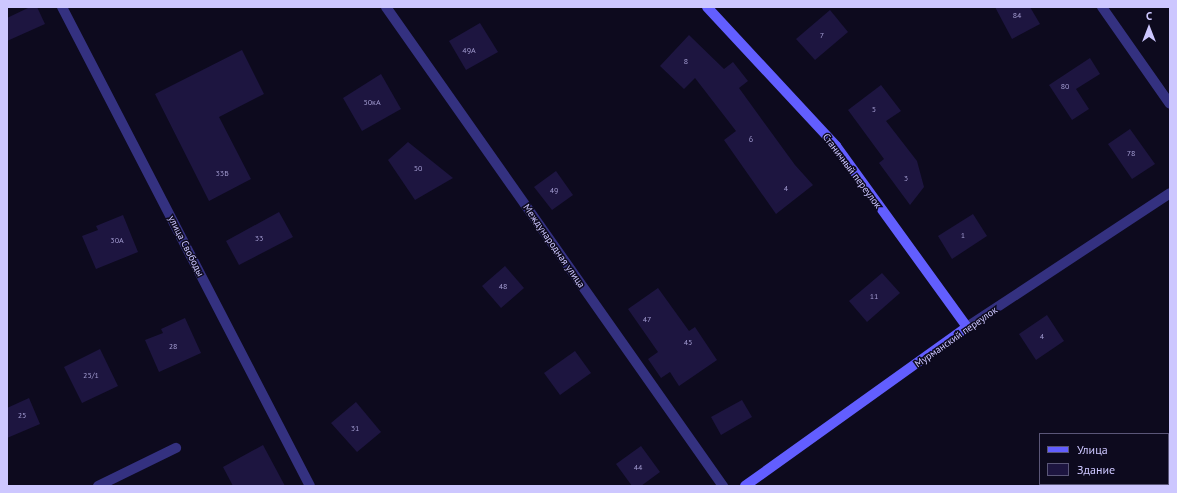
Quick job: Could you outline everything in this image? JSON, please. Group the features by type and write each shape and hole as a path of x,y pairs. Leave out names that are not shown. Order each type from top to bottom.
{"street":[{"name":"улица Свободы","path":"62,7 310,486"},
{"name":"Международная улица","path":"386,7 723,486"},
{"name":"Станичный переулок","path":"707,7 836,146 967,328"},
{"path":"1102,7 1170,104"},
{"name":"Мурманский переулок","path":"745,486 967,328 1170,193"},
{"path":"98,486 176,448"}],"building":[{"path":"30,7 37,7 45,24 7,41 7,18"},
{"path":"995,7 1030,7 1040,24 1012,39"},
{"path":"830,10 848,32 815,60 796,39"},
{"path":"480,23 498,52 466,70 449,41"},
{"path":"689,35 724,69 733,62 748,81 739,88 795,165 813,185 776,214 724,140 736,131 695,78 684,89 660,66"},
{"path":"242,50 264,94 219,117 251,179 209,201 155,94"},
{"path":"1090,58 1100,74 1076,89 1089,109 1072,120 1049,85"},
{"path":"381,74 401,109 362,131 343,98"},
{"path":"881,85 901,111 886,121 917,161 924,187 910,205 879,163 884,159 848,110"},
{"path":"1130,129 1155,164 1132,179 1108,144"},
{"path":"408,142 453,178 415,200 388,160"},
{"path":"556,171 573,195 552,210 534,187"},
{"path":"279,212 293,237 239,265 226,241"},
{"path":"973,214 987,236 952,259 938,236"},
{"path":"123,215 138,252 96,269 82,236 98,230 96,226"},
{"path":"505,266 524,288 501,308 482,286"},
{"path":"882,273 900,293 867,322 849,301"},
{"path":"658,288 689,331 695,327 717,360 679,386 670,372 661,378 648,359 658,352 628,309"},
{"path":"1047,315 1064,341 1036,360 1019,334"},
{"path":"185,318 201,353 159,372 145,340 163,333 161,329"},
{"path":"100,349 118,386 82,403 64,367"},
{"path":"575,351 591,373 560,395 544,373"},
{"path":"29,398 40,424 7,438 7,408"},
{"path":"742,400 752,417 721,435 711,417"},
{"path":"356,402 381,432 357,452 331,423"},
{"path":"263,445 285,486 233,486 223,467"},
{"path":"641,446 660,472 641,486 632,486 616,464"}]}
